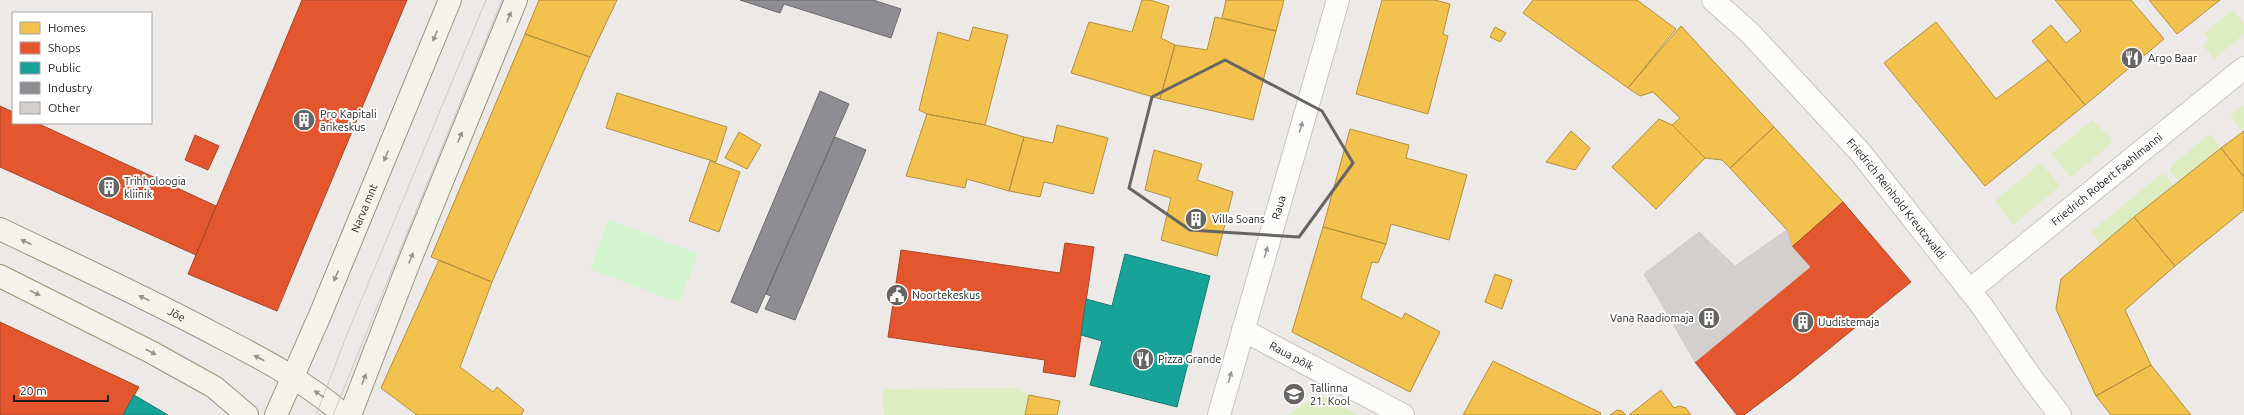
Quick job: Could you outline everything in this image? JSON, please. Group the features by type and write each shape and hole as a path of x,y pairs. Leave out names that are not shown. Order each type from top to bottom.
{"main road":[{"name":"Narva mnt","path":"276,415 450,0"},
{"path":"350,415 410,260 516,0"},
{"name":"Jõe","path":"0,230 161,306 293,376 323,397 344,415"},
{"path":"0,276 158,356 214,387 247,415"}],"street":[{"name":"Raua","path":"1219,415 1338,0"},
{"name":"Friedrich Reinhold Kreutzwaldi","path":"1713,0 1750,33 1860,152 1970,290 2060,415"},
{"name":"Friedrich Robert Faehlmanni","path":"1970,290 2244,68"},
{"name":"Raua põik","path":"1243,330 1403,415"}],"highlighted area":[{"path":"1225,60 1322,111 1353,163 1299,237 1190,230 1129,188 1152,97"}],"green space":[{"path":"2233,10 2244,24 2244,34 2214,59 2203,45 2209,39 2204,33"},
{"path":"2244,105 2244,131 2243,131 2230,116"},
{"path":"2092,120 2111,139 2111,144 2071,177 2051,154"},
{"path":"2210,134 2221,148 2179,182 2170,171 2171,166"},
{"path":"2041,163 2060,186 2013,225 1995,201"},
{"path":"2160,175 2165,175 2174,186 2101,245 2091,232"},
{"path":"609,220 698,254 679,303 590,269"},
{"path":"1018,388 1029,395 1025,415 884,415 883,389"},
{"path":"1324,397 1360,415 1288,415 1312,399"}],"building: Homes":[{"path":"539,0 617,0 590,57 525,34"},
{"path":"1142,0 1150,0 1169,6 1161,38 1175,45 1160,99 1071,73 1089,22 1132,32"},
{"path":"1226,0 1284,0 1276,31 1222,18"},
{"path":"1382,0 1435,0 1450,4 1443,34 1448,36 1428,114 1356,94"},
{"path":"1533,0 1637,0 1676,29 1628,88 1523,13"},
{"path":"2055,0 2131,0 2164,39 2085,105 2032,41 2051,25 2066,43 2081,31"},
{"path":"2149,0 2220,0 2177,34"},
{"path":"1215,17 1276,31 1253,120 1160,99 1175,45 1207,50"},
{"path":"1936,22 1996,99 2048,60 2085,105 1985,186 1884,63"},
{"path":"1681,26 1774,127 1730,168 1722,160 1705,158 1672,125 1680,118 1653,92 1640,96 1628,88"},
{"path":"973,27 1008,35 985,125 927,114 919,110 938,32 969,41"},
{"path":"1495,27 1506,33 1500,42 1490,37"},
{"path":"525,34 590,57 492,282 431,257"},
{"path":"617,93 727,127 716,162 606,128"},
{"path":"927,114 985,125 1024,137 1009,191 967,179 965,188 906,176"},
{"path":"1659,119 1672,125 1705,158 1656,209 1612,167"},
{"path":"1057,125 1108,138 1093,194 1044,182 1040,197 1009,191 1024,137 1053,143"},
{"path":"1774,127 1843,202 1792,247 1787,230 1730,168"},
{"path":"1350,129 1409,145 1406,158 1467,175 1449,240 1391,224 1386,244 1323,227"},
{"path":"1571,131 1590,148 1575,170 1546,162"},
{"path":"2244,131 2244,177 2221,148"},
{"path":"739,132 761,145 747,169 725,158"},
{"path":"2221,148 2244,177 2244,210 2175,266 2134,217"},
{"name":"Villa Soans","path":"1154,150 1202,164 1197,180 1233,192 1217,256 1161,240 1171,198 1145,190"},
{"path":"710,161 740,172 719,232 689,221"},
{"path":"2134,217 2175,266 2125,310 2151,365 2096,396 2056,309 2061,279"},
{"path":"1323,227 1386,244 1378,263 1372,262 1361,298 1402,319 1405,313 1440,332 1410,392 1292,332"},
{"path":"439,260 492,282 460,367 493,392 497,387 524,410 521,415 417,415 381,388"},
{"path":"1495,274 1512,280 1502,309 1485,302"},
{"path":"1493,361 1601,413 1600,415 1463,415"},
{"path":"2151,365 2191,415 2111,415 2096,396"},
{"path":"1661,390 1674,408 1679,406 1686,408 1691,415 1629,415"},
{"path":"1029,395 1060,401 1057,415 1025,415"},
{"path":"1617,410 1622,411 1626,415 1610,415"}],"building: Shops":[{"name":"Pro Kapitali ärikeskus","path":"302,0 407,0 277,311 188,274"},
{"name":"Trihholoogia kliinik","path":"0,106 12,112 12,124 39,124 216,206 196,255 0,167"},
{"path":"195,135 219,146 208,170 185,160"},
{"name":"Uudistemaja","path":"1843,202 1911,282 1792,379 1744,415 1737,415 1695,362 1810,267 1792,247"},
{"path":"1065,243 1094,247 1075,377 1043,372 1045,360 888,337 901,250 1060,273"},
{"path":"0,322 139,387 123,415 0,415"}],"building: Public":[{"path":"1125,254 1210,276 1177,407 1090,385 1102,341 1081,335 1086,299 1112,306"},
{"path":"134,395 168,415 123,415"}],"building: Industry":[{"path":"740,0 873,0 901,9 891,38 784,4 780,13"},
{"path":"820,91 849,104 757,313 731,302"},
{"path":"835,137 866,150 795,320 765,309 771,296 766,294"}],"building: Other":[{"name":"Vana Raadiomaja","path":"1787,230 1792,247 1810,267 1695,362 1644,274 1699,232 1735,266"}],"tram line":[{"path":"316,415 346,337 486,0"},
{"path":"333,415 502,0"}],"place":[{"name":"Argo Baar","path":"2132,58"},
{"name":"Pro Kapitali ärikeskus","path":"304,120"},
{"name":"Trihholoogia kliinik","path":"109,187"},
{"name":"Villa Soans","path":"1196,219"},
{"name":"Noortekeskus","path":"897,295"},
{"name":"Vana Raadiomaja","path":"1709,318"},
{"name":"Uudistemaja","path":"1803,322"},
{"name":"Pizza Grande","path":"1143,359"},
{"name":"Tallinna 21. Kool","path":"1294,394"}]}
